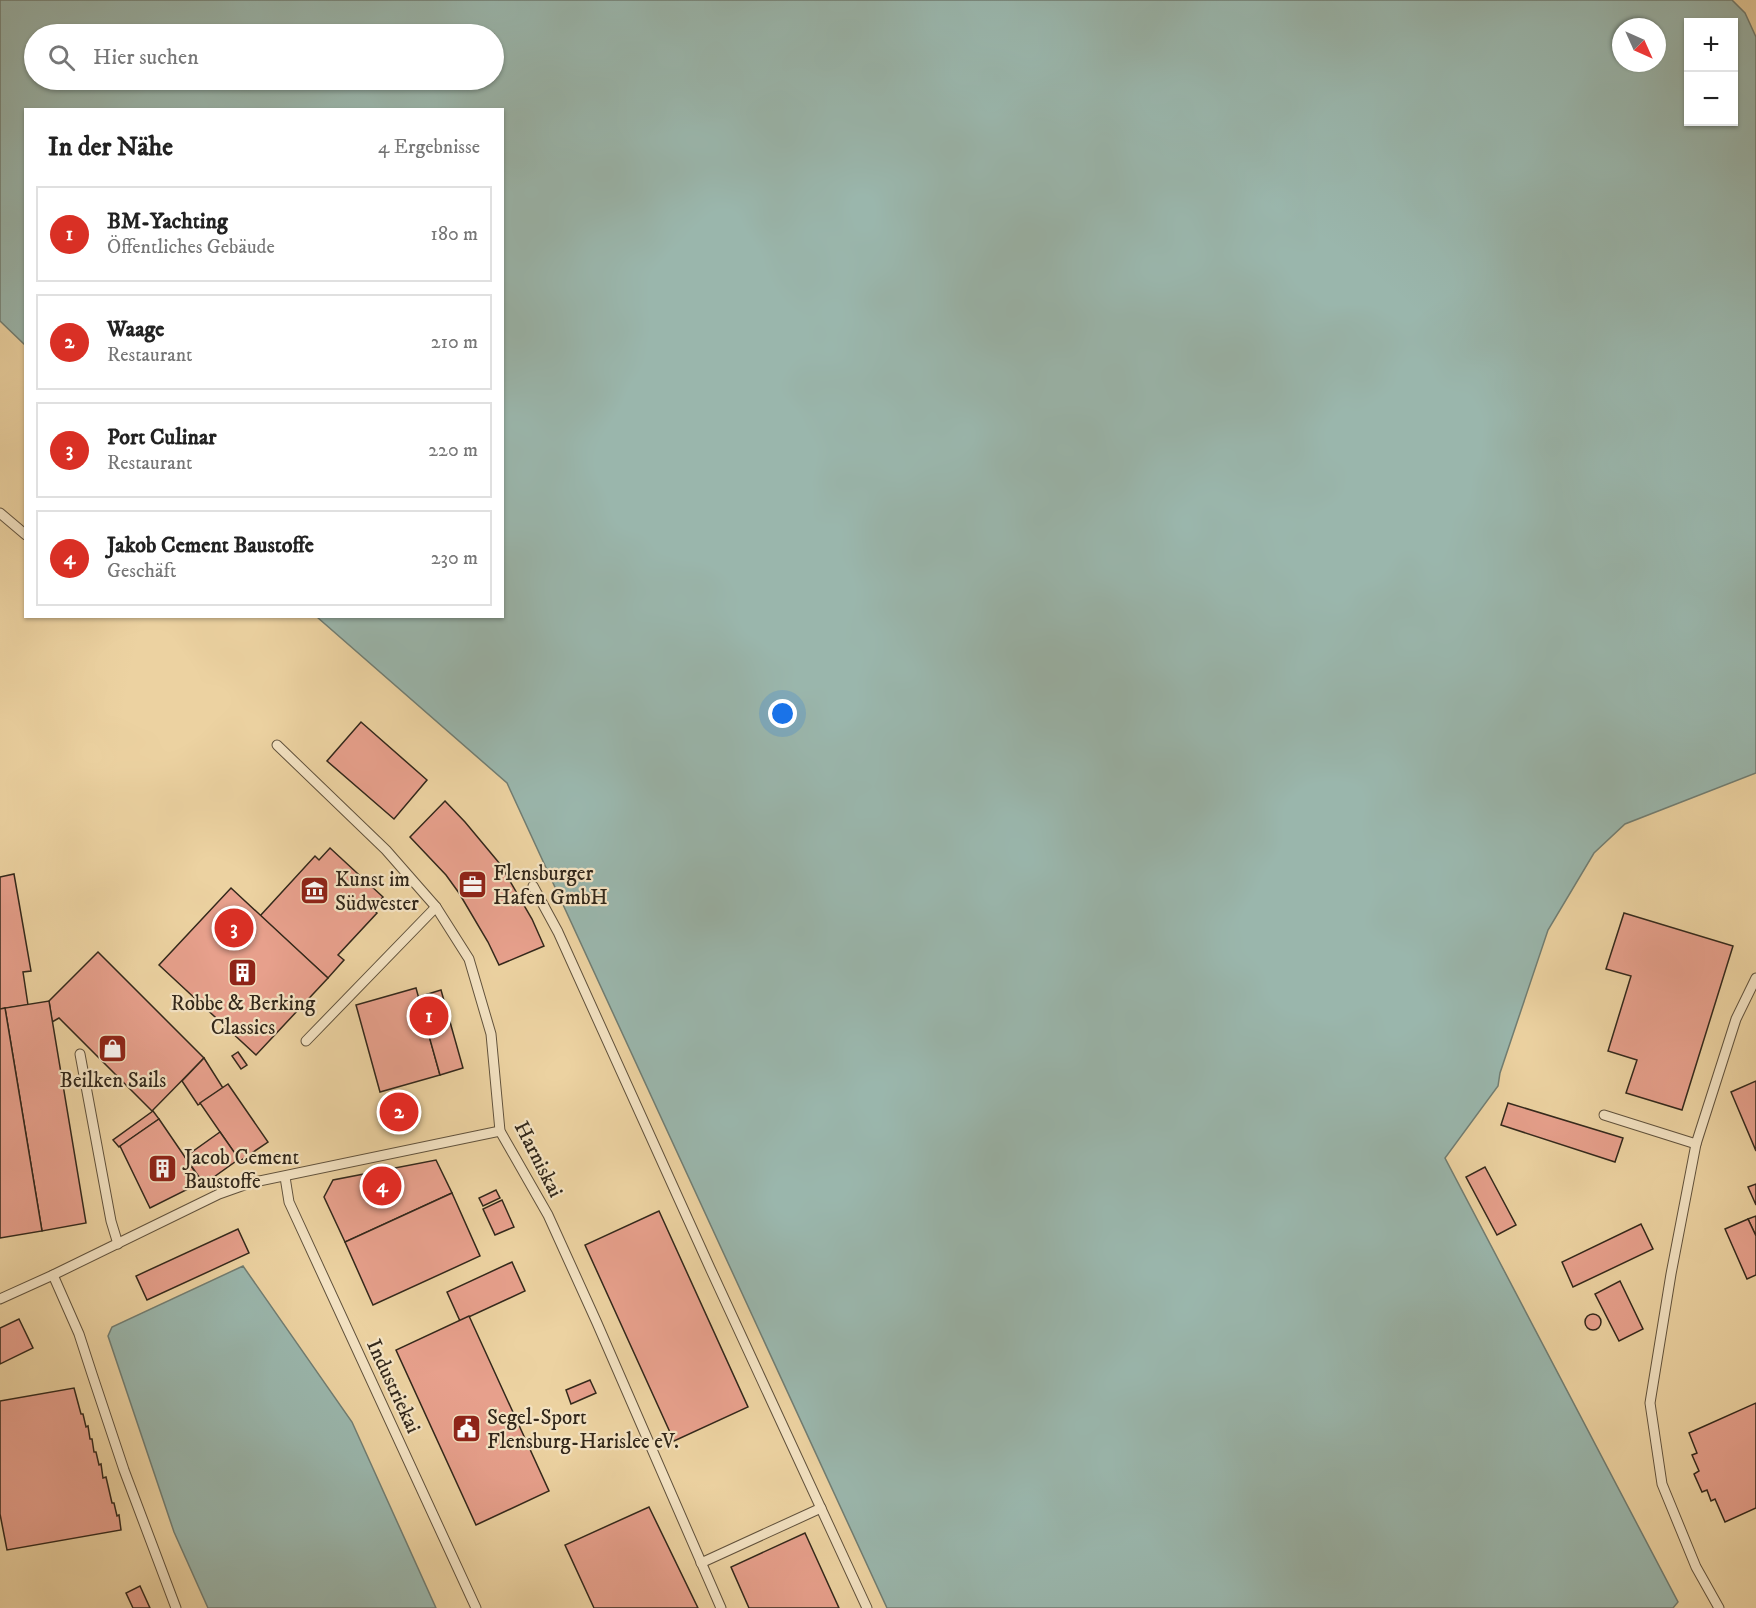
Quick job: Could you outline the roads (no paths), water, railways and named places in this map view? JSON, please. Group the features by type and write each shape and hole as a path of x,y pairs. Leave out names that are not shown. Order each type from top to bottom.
{"lane":[{"path":"0,513 24,533"},
{"name":"Harniskai","path":"277,745 386,850 436,907 469,959 491,1034 500,1131 548,1215 721,1608"},
{"path":"532,886 558,932 867,1608"},
{"path":"306,1041 436,907"},
{"path":"1719,1608 1696,1567 1662,1484 1650,1403 1671,1274 1696,1144 1736,1020 1756,978"},
{"path":"80,1054 111,1221 118,1244"},
{"path":"1604,1115 1696,1144"},
{"path":"0,1299 219,1194 250,1183 500,1131"},
{"name":"Industriekai","path":"285,1177 289,1202 476,1608"},
{"path":"53,1275 80,1334 124,1470 176,1608"},
{"path":"701,1563 821,1508"}],"water":[{"path":"0,0 1732,0 1745,13 1756,37 1756,773 1625,824 1594,853 1548,930 1500,1073 1498,1086 1445,1158 1678,1602 1673,1608 887,1608 507,783 318,618 504,618 504,108 24,108 24,344 0,321"},
{"path":"243,1266 352,1422 436,1608 208,1608 174,1532 108,1336 112,1327"}],"place":[{"name":"Flensburger Hafen GmbH","path":"472,885"},
{"name":"Kunst im Südwester","path":"314,891"},
{"name":"Port Culinar","path":"234,928"},
{"name":"Robbe & Berking Classics","path":"243,972"},
{"name":"BM-Yachting","path":"429,1016"},
{"name":"Beilken Sails","path":"113,1049"},
{"name":"Waage","path":"399,1112"},
{"name":"Jacob Cement Baustoffe","path":"163,1169"},
{"name":"Jakob Cement Baustoffe","path":"382,1186"},
{"name":"Segel-Sport Flensburg-Harislee eV.","path":"466,1429"}]}
